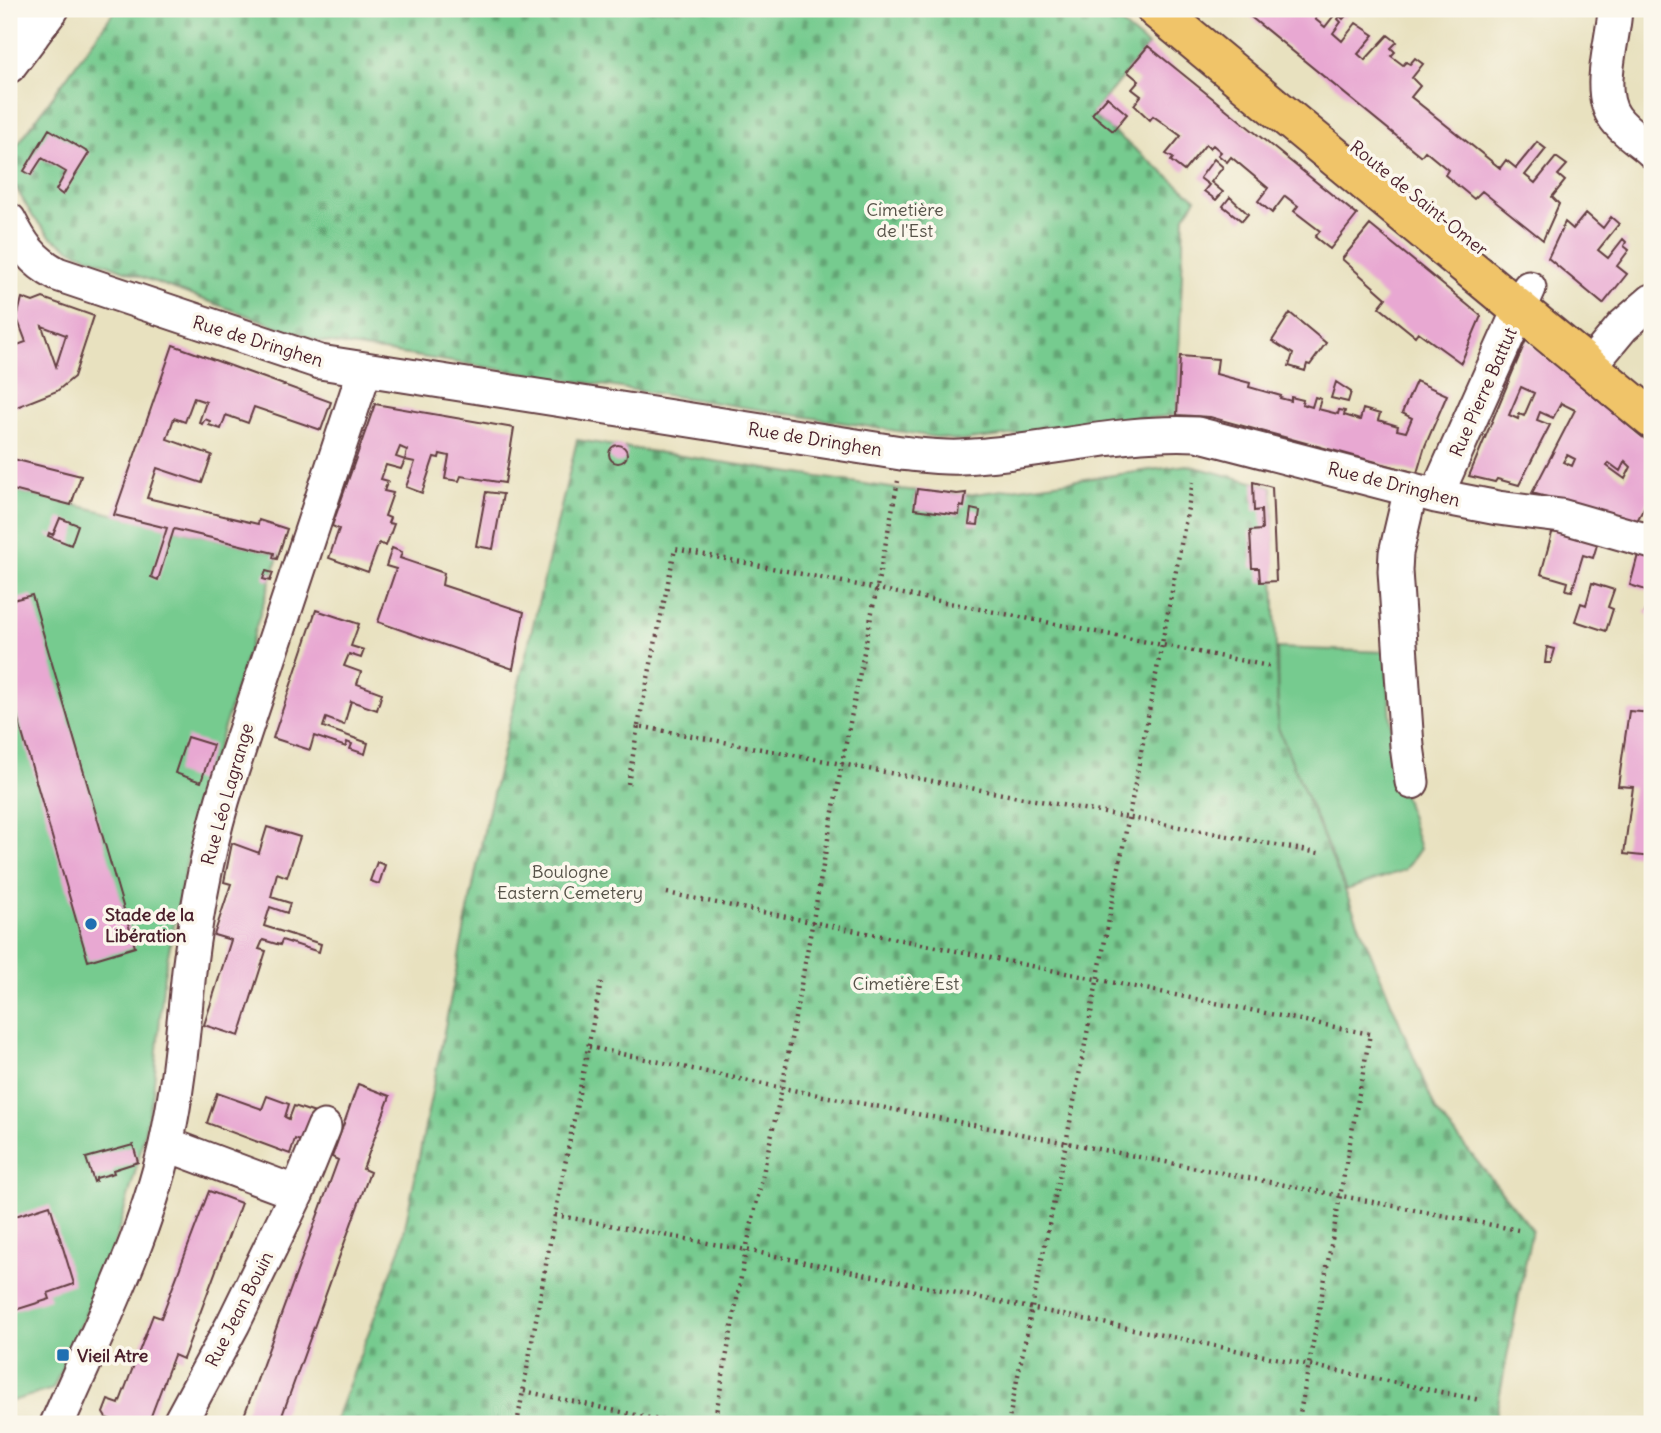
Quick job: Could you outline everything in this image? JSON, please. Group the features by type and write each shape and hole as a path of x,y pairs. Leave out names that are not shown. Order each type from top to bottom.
{"main road":[{"path":"1156,9 1524,299"},
{"name":"Route de Saint-Omer","path":"1185,9 1596,358 1652,419"},
{"name":"Route de Saint-Omer","path":"1596,358 1652,388"}],"street":[{"path":"9,66 20,27 52,9"},
{"path":"1615,9 1605,79 1608,105 1619,124 1652,150"},
{"name":"Rue de Dringhen","path":"9,220 21,244 33,259 68,279 320,362 901,453 958,457 1146,435 1198,433 1423,493 1498,508 1562,516 1652,542"},
{"name":"Rue Pierre Battut","path":"1412,782 1407,746 1396,553 1423,493 1524,299"},
{"path":"1596,358 1623,326 1652,301"},
{"name":"Rue Léo Lagrange","path":"57,1424 140,1232 166,1144 177,1086 195,927 216,822 365,369"},
{"name":"Rue Jean Bouin","path":"179,1424 246,1299 297,1193 324,1127"},
{"path":"166,1144 297,1193"}],"path":[{"path":"714,1424 746,1250 782,1088 814,923 842,763 897,489 901,453"},
{"path":"1008,1424 1066,1143 1194,482"},
{"path":"628,784 675,550 1269,667"},
{"path":"638,726 1319,853"},
{"path":"667,893 1370,1034 1298,1424"},
{"path":"517,1424 602,977"},
{"path":"589,1047 782,1088 1518,1230"},
{"path":"555,1215 746,1250 1480,1400"},
{"path":"524,1391 677,1424"}],"green space":[{"name":"Cimetière de l'Est","path":"116,9 1103,9 1148,46 1092,114 1196,199 1184,216 1177,415 961,441 318,341 122,270 74,251 51,237 33,217 15,186 9,165 13,151"},
{"name":"Cimetière Est","path":"577,440 897,489 967,495 1187,465 1272,487 1278,728 1436,1111 1532,1229 1494,1424 334,1424 401,1247 484,831"},
{"name":"Stade de la Libération","path":"9,489 279,554 197,812 164,975 153,1093 138,1162 113,1250 53,1389 9,1402"},
{"path":"1277,648 1386,652 1394,761 1420,849 1405,870 1346,890 1278,728"}],"building":[{"path":"1241,9 1303,9 1308,13 1311,9 1323,9 1315,19 1325,27 1339,9 1352,9 1343,19 1340,16 1338,19 1341,22 1333,33 1342,41 1356,23 1374,35 1358,54 1365,60 1388,35 1397,42 1391,48 1395,52 1391,56 1403,65 1406,62 1410,64 1415,58 1423,64 1412,78 1420,86 1411,97 1500,168 1506,160 1516,168 1537,142 1546,149 1525,175 1535,183 1556,157 1567,165 1558,175 1565,181 1552,197 1559,204 1543,240 1482,191 1474,199 1445,175 1448,170 1425,151 1421,156"},
{"path":"1148,46 1357,215 1330,249 1315,237 1320,231 1294,211 1298,206 1285,196 1272,213 1258,201 1268,188 1231,157 1227,162 1218,155 1221,152 1213,145 1210,148 1206,144 1184,171 1171,161 1173,158 1166,154 1181,136 1153,116 1150,120 1134,105 1141,96 1132,89 1139,81 1127,71"},
{"path":"1107,97 1127,114 1113,131 1092,114"},
{"path":"49,129 89,153 63,195 56,190 66,172 42,158 31,175 24,171"},
{"path":"1214,159 1223,167 1211,182 1223,192 1216,200 1204,191 1209,185 1200,178"},
{"path":"1230,197 1248,214 1242,221 1223,206"},
{"path":"1586,213 1603,228 1611,217 1619,224 1598,250 1608,258 1623,239 1626,242 1624,246 1629,250 1617,266 1627,274 1603,304 1548,258 1565,222 1573,229"},
{"path":"1370,225 1481,316 1461,363 1418,332 1415,336 1379,307 1386,298 1342,259"},
{"path":"22,298 33,302 43,298 94,316 74,377 57,391 9,410 9,348 26,342 17,318","holes":["42,326 66,335 56,366"]},
{"path":"1290,313 1326,343 1310,365 1307,364 1305,371 1289,366 1293,354 1272,341"},
{"path":"1526,340 1652,445 1652,505 1647,502 1637,521 1532,493 1575,410 1561,403 1553,418 1540,412 1537,420 1550,425 1519,485 1469,476","holes":["1521,387 1534,393 1524,416 1519,414 1518,419 1509,415","1567,455 1575,459 1572,466 1563,462","1625,461 1631,467 1625,479 1607,466 1609,463 1620,471"]},
{"path":"173,345 331,402 321,430 254,407 248,423 226,415 221,429 209,425 210,421 205,419 202,424 199,422 206,402 194,398 185,422 174,418 167,439 212,455 202,483 157,468 147,498 258,524 259,520 287,529 277,559 273,558 274,553 174,529 158,580 151,577 167,528 114,515"},
{"path":"1180,356 1218,359 1216,374 1250,383 1249,387 1291,401 1291,397 1303,400 1302,404 1312,407 1315,397 1321,399 1318,409 1338,414 1339,410 1345,411 1344,415 1360,420 1363,409 1380,414 1378,420 1398,426 1397,430 1406,432 1412,418 1402,413 1416,381 1447,395 1425,446 1417,473 1210,417 1177,415"},
{"path":"1336,382 1351,392 1348,402 1331,398"},
{"path":"375,404 514,428 505,483 461,476 459,481 445,479 449,456 440,454 439,458 434,457 422,493 406,487 415,462 405,460 401,469 386,465 381,479 388,481 384,491 393,493 385,516 390,518 388,523 394,524 386,546 379,543 368,572 329,558 339,529 332,526","holes":["400,447 407,450 405,460 396,457"]},
{"path":"618,445 624,448 627,454 624,460 618,463 612,460 609,454 612,448"},
{"path":"9,458 81,476 71,505 9,489"},
{"path":"1253,482 1272,487 1276,581 1260,582 1259,568 1252,568 1250,531 1262,530 1261,510 1254,511"},
{"path":"917,489 966,493 964,507 960,506 959,515 914,509"},
{"path":"486,492 503,494 493,549 476,546"},
{"path":"971,509 980,511 978,525 969,524"},
{"path":"60,518 78,525 71,545 48,536 49,533 53,535"},
{"path":"1555,522 1600,535 1593,558 1583,555 1572,591 1566,590 1568,582 1541,574"},
{"path":"1640,547 1652,550 1652,592 1630,585"},
{"path":"392,548 402,552 400,558 444,573 442,585 524,612 513,669 378,622 396,569 386,566"},
{"path":"266,571 273,573 270,581 263,579"},
{"path":"1592,583 1614,590 1608,607 1613,609 1606,631 1575,621 1581,603 1586,605"},
{"path":"32,595 135,947 88,961 9,688 9,601"},
{"path":"1652,601 1652,616 1645,613"},
{"path":"316,610 359,624 351,646 364,650 361,658 349,654 344,666 361,672 357,684 382,693 377,710 351,701 344,725 326,718 323,727 368,743 365,754 350,749 352,744 347,742 346,747 314,736 310,750 273,738"},
{"path":"1547,647 1555,649 1551,663 1545,663"},
{"path":"1629,711 1652,713 1652,857 1624,854 1633,787 1618,786"},
{"path":"187,737 213,745 201,782 175,773"},
{"path":"267,827 300,837 287,877 277,873 271,897 290,903 287,913 270,907 264,926 321,944 319,952 282,940 280,945 263,940 259,949 266,951 239,1036 204,1025 231,940 214,935 231,884 224,882 232,843 259,853"},
{"path":"377,862 385,865 379,884 370,881"},
{"path":"358,1084 390,1096 363,1169 370,1172 279,1424 241,1424 338,1160 332,1157"},
{"path":"217,1093 262,1109 267,1096 289,1104 285,1117 289,1119 294,1106 315,1113 305,1143 295,1139 290,1154 207,1123"},
{"path":"133,1145 138,1162 113,1170 114,1173 96,1178 94,1182 86,1158"},
{"path":"209,1191 241,1203 183,1359 174,1355 148,1424 140,1421 138,1424 123,1424 106,1418 103,1413 108,1400 119,1404 153,1315 161,1318"},
{"path":"50,1205 74,1284 48,1293 50,1299 9,1312 9,1218"},
{"path":"221,1418 236,1424 219,1424"}],"place":[{"name":"Stade de la Libération","path":"91,924"},
{"name":"Vieil Atre","path":"63,1355"}],"park label":[{"name":"Boulogne Eastern Cemetery","path":"570,882"}]}
